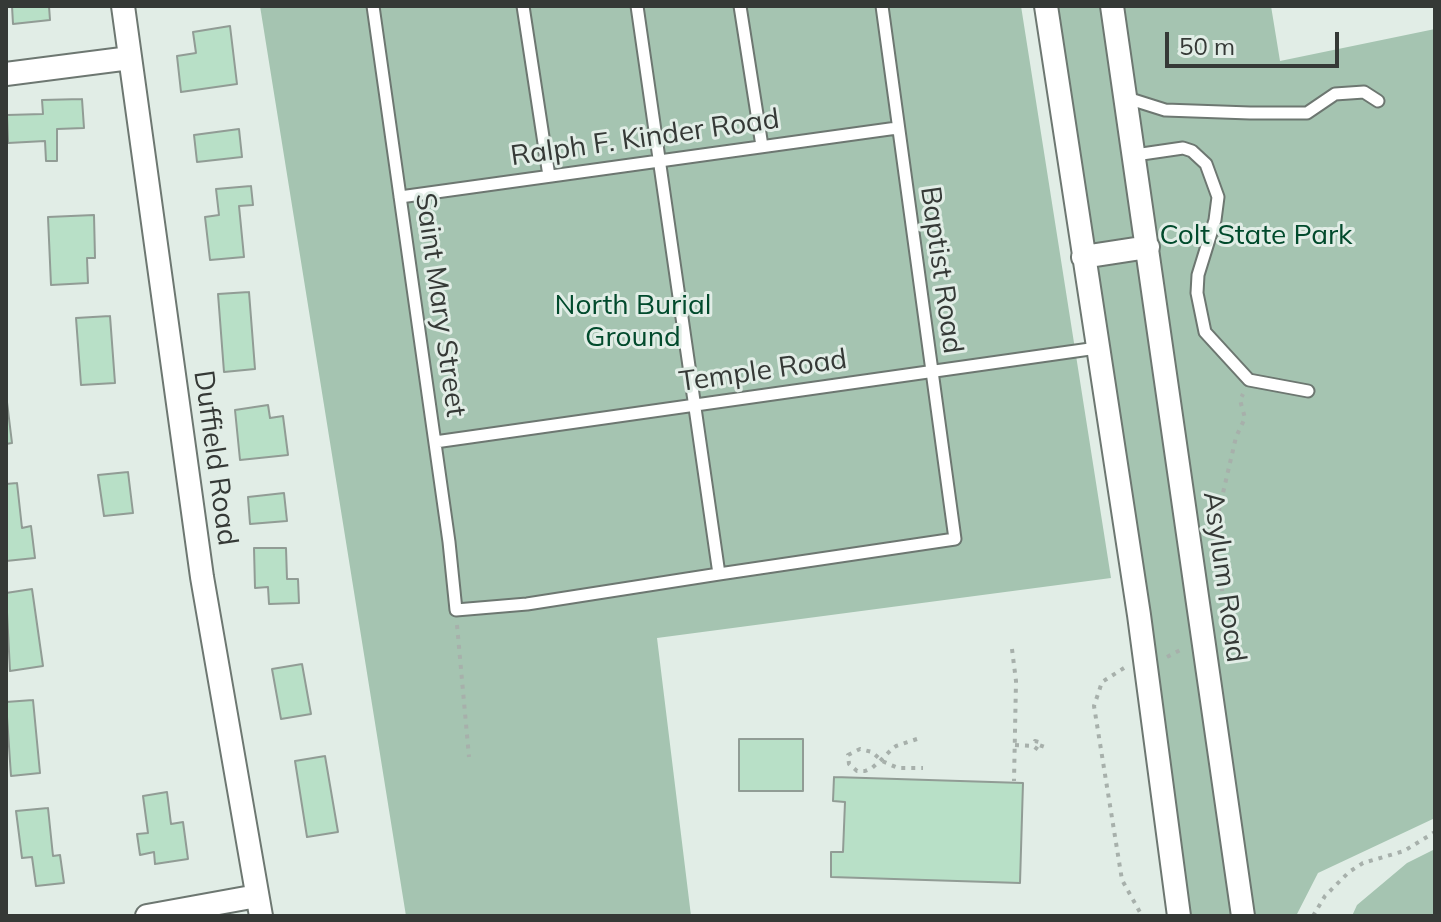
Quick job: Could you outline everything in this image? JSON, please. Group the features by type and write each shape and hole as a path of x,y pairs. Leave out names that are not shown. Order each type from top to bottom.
{"street":[{"name":"Duffield Road","path":"123,6 202,577 259,906"},
{"path":"1046,6 1145,664 1179,916"},
{"name":"Asylum Road","path":"1112,6 1243,916"},
{"path":"6,74 130,58"},
{"path":"1083,257 1148,247"},
{"path":"147,916 259,906"}],"lane":[{"name":"Saint Mary Street","path":"373,6 456,610"},
{"path":"523,6 549,176"},
{"path":"456,610 527,604 719,574 637,6"},
{"path":"740,6 762,146"},
{"name":"Baptist Road","path":"719,574 955,539 882,6"},
{"path":"1127,98 1165,110 1250,113 1307,113 1335,94 1364,92 1378,101"},
{"name":"Ralph F. Kinder Road","path":"400,197 897,128"},
{"path":"1135,155 1183,148 1192,151 1213,176 1218,197 1215,220 1198,275 1199,309 1205,332 1249,380 1308,391"},
{"name":"Temple Road","path":"435,442 1097,348"}],"path":[{"path":"1224,614 1216,523 1236,437 1245,418 1240,400 1249,380"},
{"path":"456,610 469,757"},
{"path":"1142,916 1122,880 1094,706 1102,682 1120,669 1145,664 1203,640"},
{"path":"1012,649 1016,681 1014,781"},
{"path":"917,739 896,746 881,760 872,768 857,771 849,764 848,755 860,749 881,760 898,768 923,768"},
{"path":"1015,745 1033,746"},
{"path":"1313,916 1325,896 1349,872 1363,863 1404,851 1435,832"}],"green space":[{"name":"North Burial Ground","path":"260,6 1021,6 1111,578 657,638 691,916 406,916"},
{"name":"Colt State Park","path":"1042,6 1271,6 1280,61 1435,29 1435,818 1318,873 1296,916 1189,916"},
{"path":"1435,849 1435,916 1352,916 1357,905 1407,863"}],"building":[{"path":"12,6 49,6 50,20 13,24"},
{"path":"230,26 237,84 181,92 177,56 196,53 193,32"},
{"path":"82,99 84,128 57,129 57,161 46,161 45,141 8,143 7,115 43,114 42,100"},
{"path":"239,129 242,157 197,162 194,135"},
{"path":"251,186 253,205 239,206 244,257 210,260 205,217 219,215 216,189"},
{"path":"94,215 95,258 87,258 88,283 51,285 48,217"},
{"path":"249,292 255,369 224,372 218,294"},
{"path":"110,316 115,383 81,385 76,318"},
{"path":"6,394 12,443 6,444"},
{"path":"268,405 270,418 283,416 288,455 240,460 235,410"},
{"path":"128,472 133,513 104,516 98,475"},
{"path":"17,483 22,528 31,526 35,558 6,561 6,484"},
{"path":"284,493 287,521 250,524 248,497"},
{"path":"254,548 286,548 287,579 298,579 299,603 269,604 268,587 255,588"},
{"path":"32,589 43,666 10,671 6,593"},
{"path":"302,664 311,714 281,719 272,669"},
{"path":"33,700 40,773 11,776 6,702"},
{"path":"739,739 803,739 803,791 739,791"},
{"path":"325,756 338,832 307,837 295,761"},
{"path":"834,777 1023,783 1020,883 831,877 831,852 843,852 845,802 833,801"},
{"path":"167,792 171,824 183,822 188,859 155,864 154,852 140,855 137,834 148,833 143,796"},
{"path":"48,808 53,856 60,855 64,883 36,886 32,857 22,858 16,811"}]}
